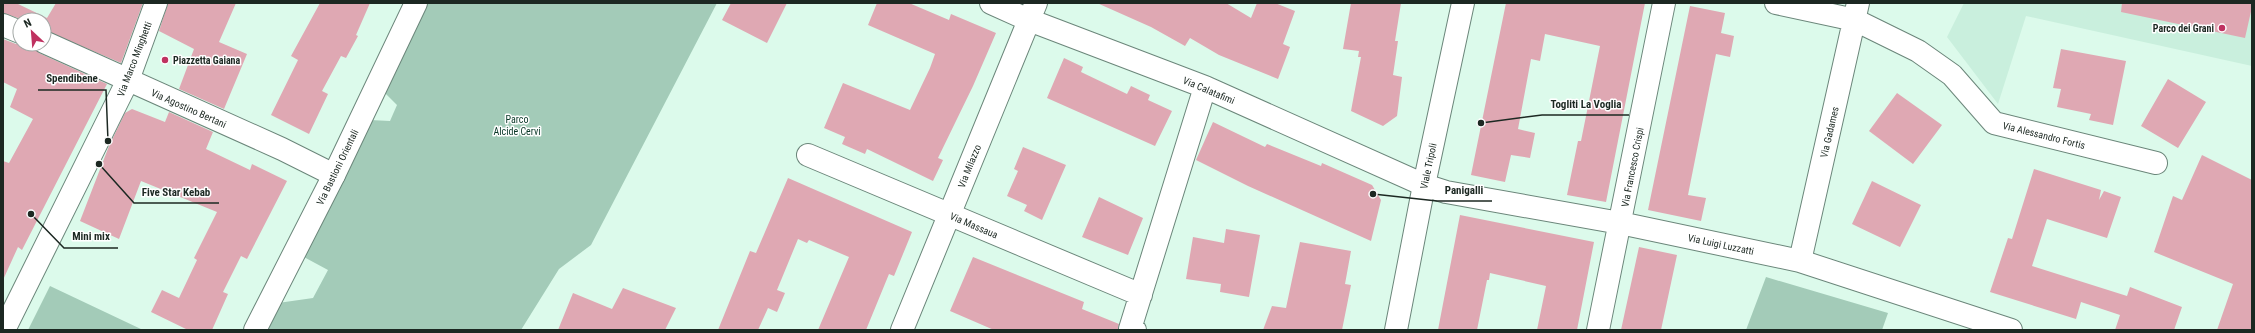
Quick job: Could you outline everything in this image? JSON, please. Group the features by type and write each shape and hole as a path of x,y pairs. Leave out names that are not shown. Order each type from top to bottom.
{"street":[{"name":"Via Marco Minghetti","path":"4,330 128,80 156,3"},
{"name":"Via Bastioni Orientali","path":"255,330 334,175 416,3"},
{"name":"Via Calatafimi","path":"992,3 1032,11 1424,185"},
{"name":"Viale Tripoli","path":"1396,330 1424,185 1463,3"},
{"name":"Via Francesco Crispi","path":"1598,330 1664,3"},
{"name":"Via Alessandro Fortis","path":"1776,3 1856,11 1952,75 1994,123 2156,163"},
{"name":"Via Milazzo","path":"902,330 1032,11"},
{"name":"Via Gadames","path":"1800,260 1856,11"},
{"name":"Via Agostino Bertani","path":"52,46 282,149 334,175"},
{"path":"1135,330 1130,329 1205,87"},
{"name":"Via Massaua","path":"808,155 1141,295"},
{"name":"Via Luigi Luzzatti","path":"1424,185 1446,192 1620,223 1800,260 2011,330"}],"shaded area":[{"path":"1964,3 2252,3 2252,66 2026,16 1998,104 1947,37"}],"green space":[{"name":"Parco Alcide Cervi","path":"428,3 717,3 591,245 559,269 521,330 267,330 278,303 313,298 328,270 302,256 370,120 390,121 397,105 384,92"},
{"path":"1766,277 1888,313 1882,330 1746,330"},
{"path":"50,286 143,330 28,330"}],"building":[{"path":"3,3 16,3 35,12 12,12 12,16 3,13"},
{"path":"56,3 143,3 121,63 52,33 52,12 51,12"},
{"path":"168,3 236,3 219,42 247,54 224,109 179,89 194,49 159,31"},
{"path":"320,3 370,3 356,35 358,36 346,58 341,56 322,91 328,94 309,134 271,115 298,60 291,56"},
{"path":"731,3 787,3 767,43 722,20"},
{"path":"877,3 909,3 949,20 951,14 996,33 973,86 938,158 943,160 933,181 867,149 865,154 842,144 845,137 824,128 843,83 910,110 930,68 935,54 868,25"},
{"path":"1097,3 1226,3 1251,18 1257,3 1275,3 1295,11 1283,44 1290,47 1278,79 1219,55 1190,38 1185,46 1151,27"},
{"path":"1351,3 1401,3 1395,41 1398,41 1393,75 1402,77 1397,116 1383,126 1351,111 1361,57 1358,57 1359,51 1343,49"},
{"path":"1506,3 1645,3 1606,202 1567,195 1578,141 1581,141 1600,46 1545,34 1540,61 1531,59 1518,129 1535,133 1530,158 1511,155 1505,182 1471,175"},
{"name":"Parco dei Grani","path":"2122,3 2252,3 2252,7 2245,38 2121,12"},
{"path":"1690,6 1725,13 1721,33 1734,36 1730,57 1716,54 1688,195 1706,198 1701,221 1648,210"},
{"path":"3,39 12,42 12,52 38,52 107,84 22,250 18,247 3,280 3,161 9,163 33,119 10,107 17,89 3,82"},
{"path":"2061,49 2126,61 2113,125 2089,120 2091,114 2057,107 2061,89 2053,88"},
{"path":"1064,58 1083,67 1081,72 1127,94 1131,86 1150,95 1148,100 1172,111 1155,146 1047,98"},
{"path":"2168,79 2206,102 2178,148 2141,126"},
{"path":"1897,93 1942,125 1913,164 1869,131"},
{"path":"132,109 165,122 169,112 213,132 206,149 250,170 252,164 287,181 247,259 241,256 223,292 228,294 212,330 188,330 151,312 162,290 179,298 197,260 194,258 217,212 141,181 119,239 80,221 109,146 125,113"},
{"path":"1213,122 1265,147 1267,144 1321,166 1322,163 1372,185 1381,200 1371,241 1248,186 1196,160"},
{"path":"1023,147 1066,165 1042,220 1024,211 1027,205 1007,196 1018,171 1014,169"},
{"path":"2202,155 2252,180 2252,330 2217,330 2233,284 2154,252 2173,196 2182,200"},
{"path":"2034,169 2101,190 2099,200 2104,191 2121,197 2107,238 2047,219 2032,266 2127,296 2130,287 2182,307 2174,330 2115,330 2120,315 2081,302 2076,319 1990,292 2008,238 2012,239"},
{"path":"788,178 912,232 894,276 889,274 866,330 818,330 849,257 809,240 807,243 798,239 777,290 785,293 777,312 768,308 758,330 718,330 750,251 756,253"},
{"path":"1872,181 1921,205 1900,247 1852,224"},
{"path":"1099,197 1143,218 1128,255 1082,237"},
{"path":"1460,215 1594,242 1577,330 1537,330 1546,286 1490,273 1489,280 1487,280 1477,330 1438,330"},
{"path":"1226,229 1260,235 1249,297 1220,292 1221,284 1186,279 1193,237 1224,243"},
{"path":"1300,242 1351,251 1345,284 1351,285 1342,330 1263,330 1272,306 1286,308"},
{"path":"1639,247 1677,255 1661,330 1621,330"},
{"path":"973,257 1084,302 1082,309 1119,324 1118,330 994,330 950,311"},
{"path":"623,288 676,308 665,330 558,330 573,293 612,309"}],"place":[{"name":"Parco dei Grani","path":"2222,28"},
{"name":"Piazzetta Gaiana","path":"165,60"},
{"name":"Togliti La Voglia","path":"1481,123"},
{"name":"Spendibene","path":"108,141"},
{"name":"Five Star Kebab","path":"99,164"},
{"name":"Panigalli","path":"1373,194"},
{"name":"Mini mix","path":"31,214"}]}
